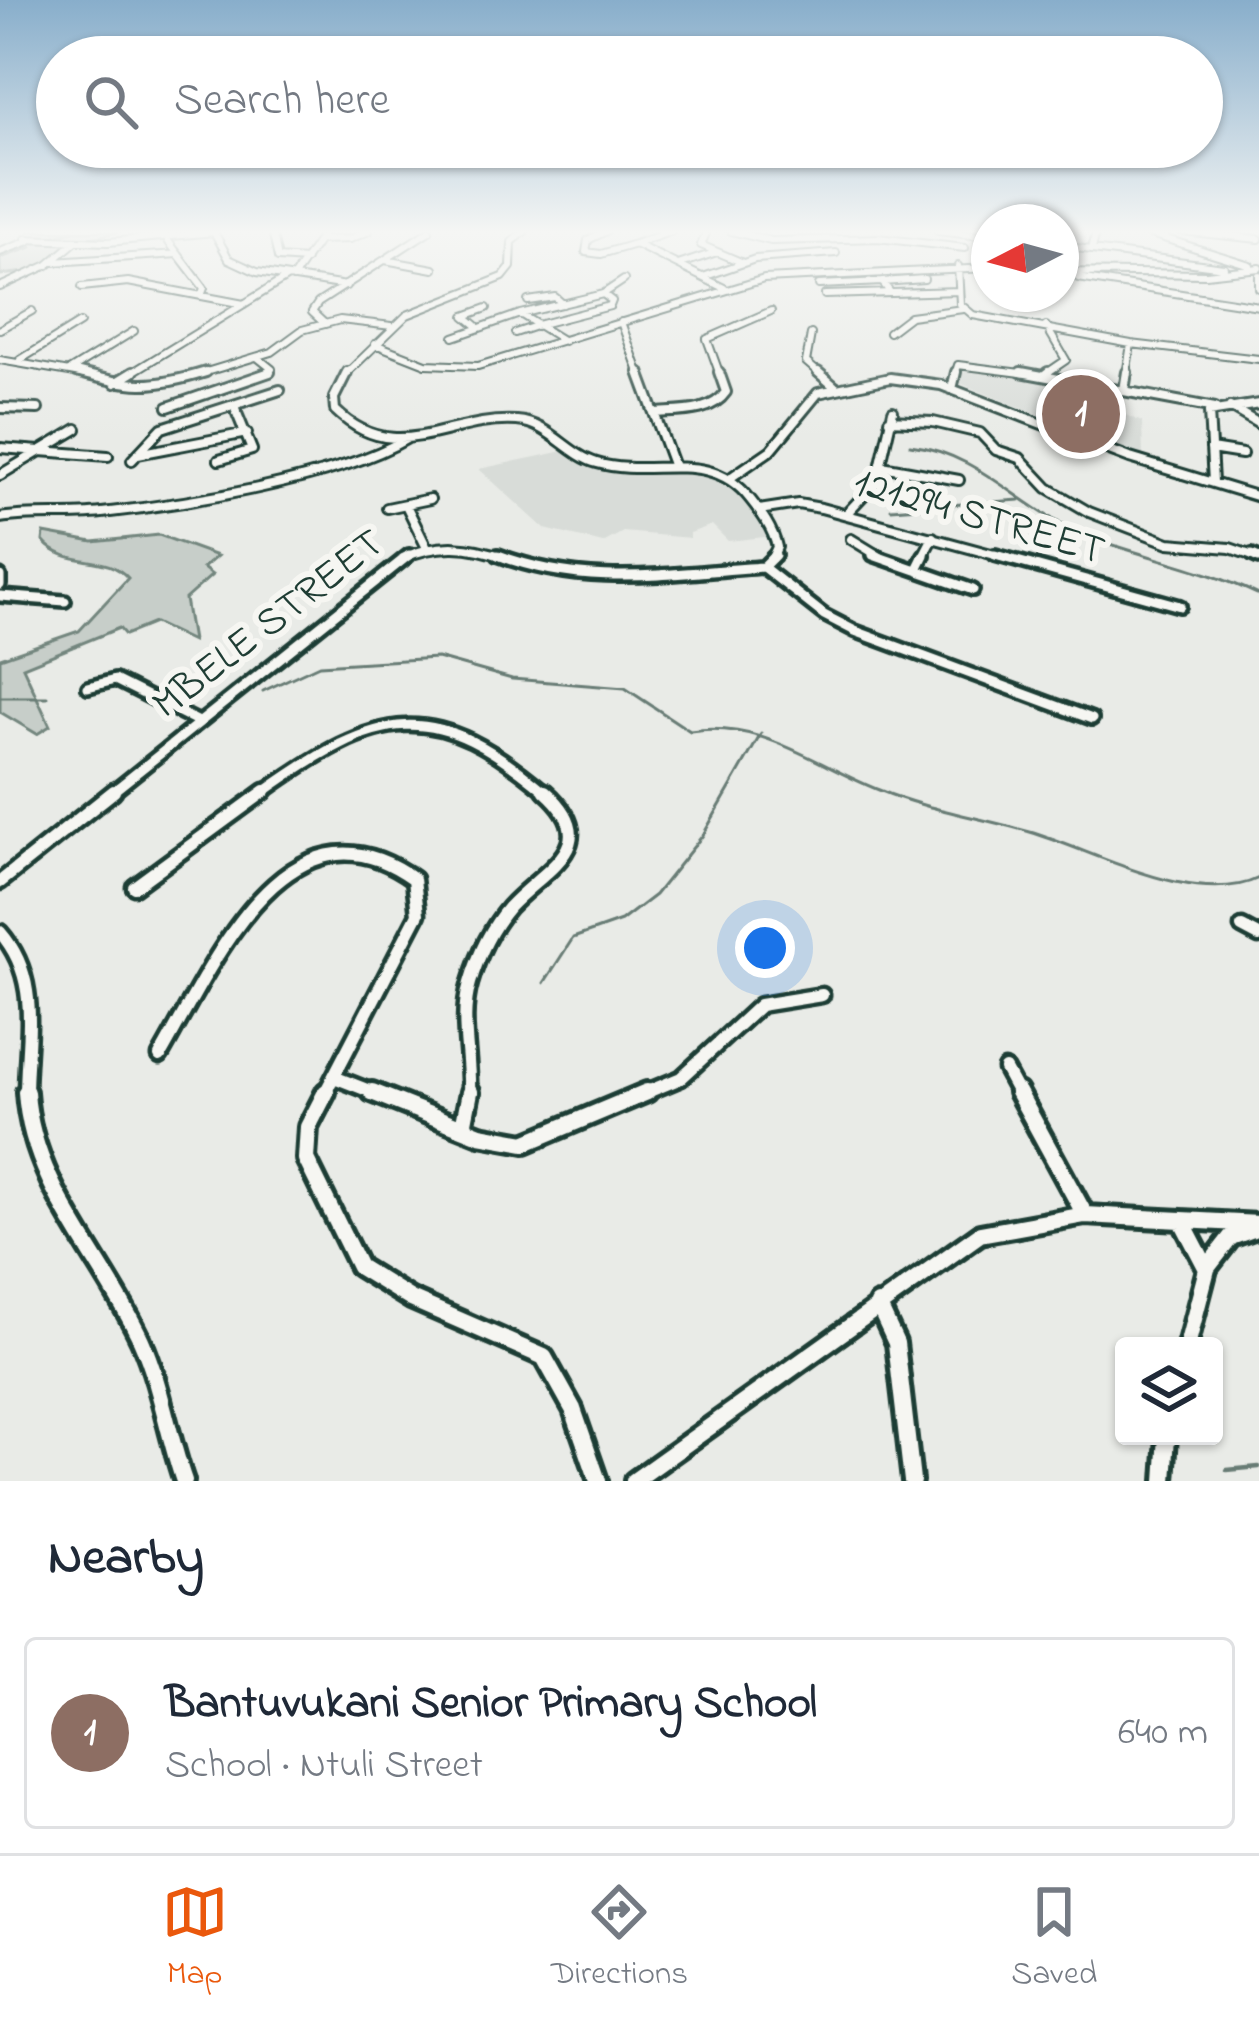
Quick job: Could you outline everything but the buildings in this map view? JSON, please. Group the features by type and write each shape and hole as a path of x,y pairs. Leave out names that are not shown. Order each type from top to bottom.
{"street":[{"path":"223,300 244,304"},
{"path":"116,383 251,300"},
{"path":"325,324 313,309 326,300"},
{"path":"439,300 392,326 338,381 332,402 345,422 406,439 517,421 540,426 569,450 603,465 705,466 733,476 759,510 778,547 763,567 824,615 856,632 1092,719"},
{"path":"528,301 534,300"},
{"path":"559,300 563,304"},
{"path":"454,337 476,325 579,300"},
{"path":"514,333 611,304 608,300"},
{"path":"375,344 426,364 464,368 687,300"},
{"path":"960,300 962,309"},
{"path":"1219,300 1259,306"},
{"path":"476,325 465,316 487,308"},
{"path":"889,332 910,316 962,309 1132,344 1259,359"},
{"path":"0,329 32,311"},
{"path":"654,413 707,408 722,400 726,392 707,339 771,311"},
{"path":"520,314 564,341"},
{"path":"0,360 116,383 165,386 257,357 325,324 353,319 392,326"},
{"path":"621,322 674,467"},
{"path":"17,361 80,323"},
{"path":"1043,376 1066,360 1046,326"},
{"path":"69,371 134,331"},
{"path":"812,334 806,362 834,386"},
{"path":"1124,390 1132,344"},
{"path":"168,407 271,372 257,357"},
{"path":"952,389 961,364 1215,408 1259,404"},
{"path":"733,476 772,450 810,400 834,386 890,378 952,389 1130,458 1259,497"},
{"path":"244,382 261,398"},
{"path":"247,434 134,457 162,428 280,390"},
{"path":"219,460 251,452 234,406"},
{"path":"0,407 38,410"},
{"path":"1230,407 1259,424"},
{"path":"1213,482 1208,418 1215,408"},
{"path":"846,514 877,481 891,416 980,433 992,448 1026,463 1048,488 1089,512 1172,543 1230,548 1259,557"},
{"path":"0,476 77,429"},
{"path":"0,518 137,508 360,459 399,447 406,439"},
{"path":"0,448 108,456"},
{"path":"1211,448 1242,454"},
{"path":"882,466 959,480"},
{"path":"387,508 430,499"},
{"name":"121294 STREET","path":"759,510 798,504 846,514 1079,582 1180,605"},
{"path":"406,505 428,548"},
{"path":"917,567 933,537"},
{"path":"851,539 869,554 973,590"},
{"name":"MBELE STREET","path":"0,882 390,565 428,548 475,548 540,571 589,579 763,567"},
{"path":"0,596 65,602"},
{"path":"88,688 115,680 196,722"},
{"path":"134,886 293,770 368,727 433,722 518,767 565,811 571,838 559,863 504,913 470,983 464,1022 474,1086 463,1127"},
{"path":"160,1056 232,929 266,892 342,852 372,854 414,879 418,914 308,1127 304,1152 322,1199 359,1268 411,1299 544,1357 574,1409 598,1481"},
{"path":"0,892 12,872"},
{"path":"1242,927 1259,936"},
{"path":"1,930 28,965 31,982 23,1082 30,1129 141,1341 184,1481"},
{"path":"334,1077 509,1142 545,1138 681,1078 760,1005 822,995"},
{"path":"1005,1069 1085,1215"},
{"path":"634,1481 980,1234 1085,1215 1259,1226"},
{"path":"1183,1223 1207,1269"},
{"path":"1189,1337 1207,1269 1231,1238 1259,1226"},
{"path":"878,1304 896,1343 912,1481"},
{"path":"1164,1481 1166,1445"}],"shaded area":[{"path":"961,364 1030,374 1142,422 1143,456 957,382"},
{"path":"569,450 603,465 719,469 740,480 774,536 728,541 712,525 690,533 690,538 623,532 603,543 545,529 479,469"},
{"path":"44,533 93,542 159,535 217,556 203,568 212,575 185,599 192,641 154,623 125,635 119,628 23,667 50,726 37,734 0,712 0,658 79,631 128,578 109,565 52,550 43,541"}],"waterway":[{"path":"910,445 957,459 1082,534 1259,595"},
{"path":"891,509 1020,500"},
{"path":"263,691 319,665 437,658 512,679 625,688 690,731 716,729 759,737"},
{"path":"0,697 47,697"},
{"path":"544,983 573,938 621,921 655,895 703,835 759,737"},
{"path":"759,737 897,797 1030,832 1175,882 1233,886 1259,878"},
{"path":"1227,1470 1259,1467"}],"place":[{"name":"Bantuvukani Senior Primary School","path":"1081,414"}]}
